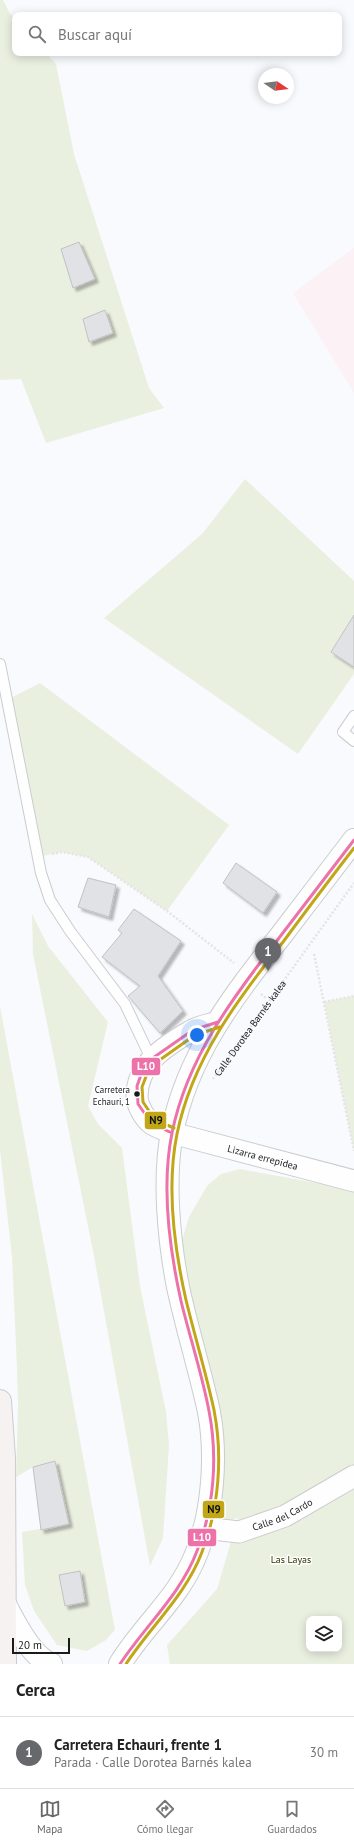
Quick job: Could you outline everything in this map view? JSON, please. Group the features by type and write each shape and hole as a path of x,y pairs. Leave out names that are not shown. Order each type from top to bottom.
{"main road":[{"path":"0,1401 4,1458 4,1664"}],"street":[{"path":"105,1664 122,1660 169,1603 183,1582 197,1552 210,1500 213,1461 209,1414 178,1286 174,1263 169,1195 168,1164 172,1133 184,1089 202,1048 250,974 354,840"},
{"name":"Lizarra errepidea","path":"218,1022 193,1030 150,1060 142,1072 137,1086 138,1104 152,1124 172,1133 354,1181"},
{"name":"Calle del Cardo","path":"204,1528 240,1532 285,1516 354,1476"},
{"path":"4,1602 20,1634 49,1664"}],"lane":[{"path":"0,664 41,873 50,900 70,931 125,1004 147,1050 150,1060"},
{"path":"354,716 343,732 354,741"}],"path":[{"path":"38,857 62,852 88,857 167,911 223,956 250,974"},
{"name":"Calle Dorotea Barnés kalea","path":"212,1080 354,883"},
{"path":"314,954 354,1151"},
{"path":"324,1002 354,996"}],"shaded area":[{"path":"354,248 354,393 293,293"}],"green space":[{"path":"0,0 3,0 12,16 12,56 49,56 56,64 74,154 149,388 164,408 46,443 21,379 0,380"},
{"path":"245,479 354,581 354,615 331,652 354,667 354,674 298,754 104,618 202,534"},
{"path":"40,683 229,825 167,911 88,857 62,852 38,857 7,700"},
{"path":"32,914 48,946 108,1022 88,1106 98,1124 122,1148 140,1286 166,1412 169,1445 163,1538 150,1566 94,1256 33,954"},
{"path":"354,996 354,1151 324,1002"},
{"path":"0,1006 115,1630 106,1640 87,1651 57,1645 34,1611 25,1585 22,1532 69,1524 55,1462 33,1467 16,1477 18,1406 12,1257 0,1150"},
{"name":"Las Layas","path":"240,1169 354,1190 354,1664 170,1664 167,1645 217,1589 238,1518 204,1528 209,1414 175,1263 189,1217 207,1186 221,1174"}],"building":[{"path":"79,242 95,279 73,288 61,249"},
{"path":"105,310 113,333 89,342 83,319"},
{"path":"354,615 354,667 331,652"},
{"path":"236,863 277,892 263,913 223,883"},
{"path":"88,878 116,885 109,917 78,907"},
{"path":"134,909 181,941 158,976 183,1011 160,1033 128,996 140,986 102,957 122,933 118,930"},
{"path":"55,1461 69,1524 41,1530 33,1467"},
{"path":"80,1571 85,1602 65,1606 59,1575"}],"transit line":[{"name":"L10","path":"120,1664 172,1596 190,1567 203,1535 211,1500 213,1482 214,1464 212,1428 203,1383 181,1301 173,1260 168,1217 167,1174 172,1133 179,1106 200,1054 229,1006 262,960 354,840"},
{"name":"N9","path":"126,1664 178,1596 195,1568 208,1535 216,1500 218,1482 218,1445 214,1410 186,1300 178,1259 173,1217 172,1175 174,1154 177,1134 184,1107 193,1081 205,1056 233,1009 354,848"},
{"name":"L10","path":"172,1133 152,1124 138,1104 137,1086 142,1072 150,1060 193,1030 218,1022"},
{"name":"N9","path":"174,1128 155,1120 143,1102 142,1087 147,1074 154,1064 195,1035 220,1027"}],"place":[{"name":"Carretera Echauri, frente 1","path":"268,971"},
{"name":"Carretera Echauri, 1","path":"137,1094"}]}
